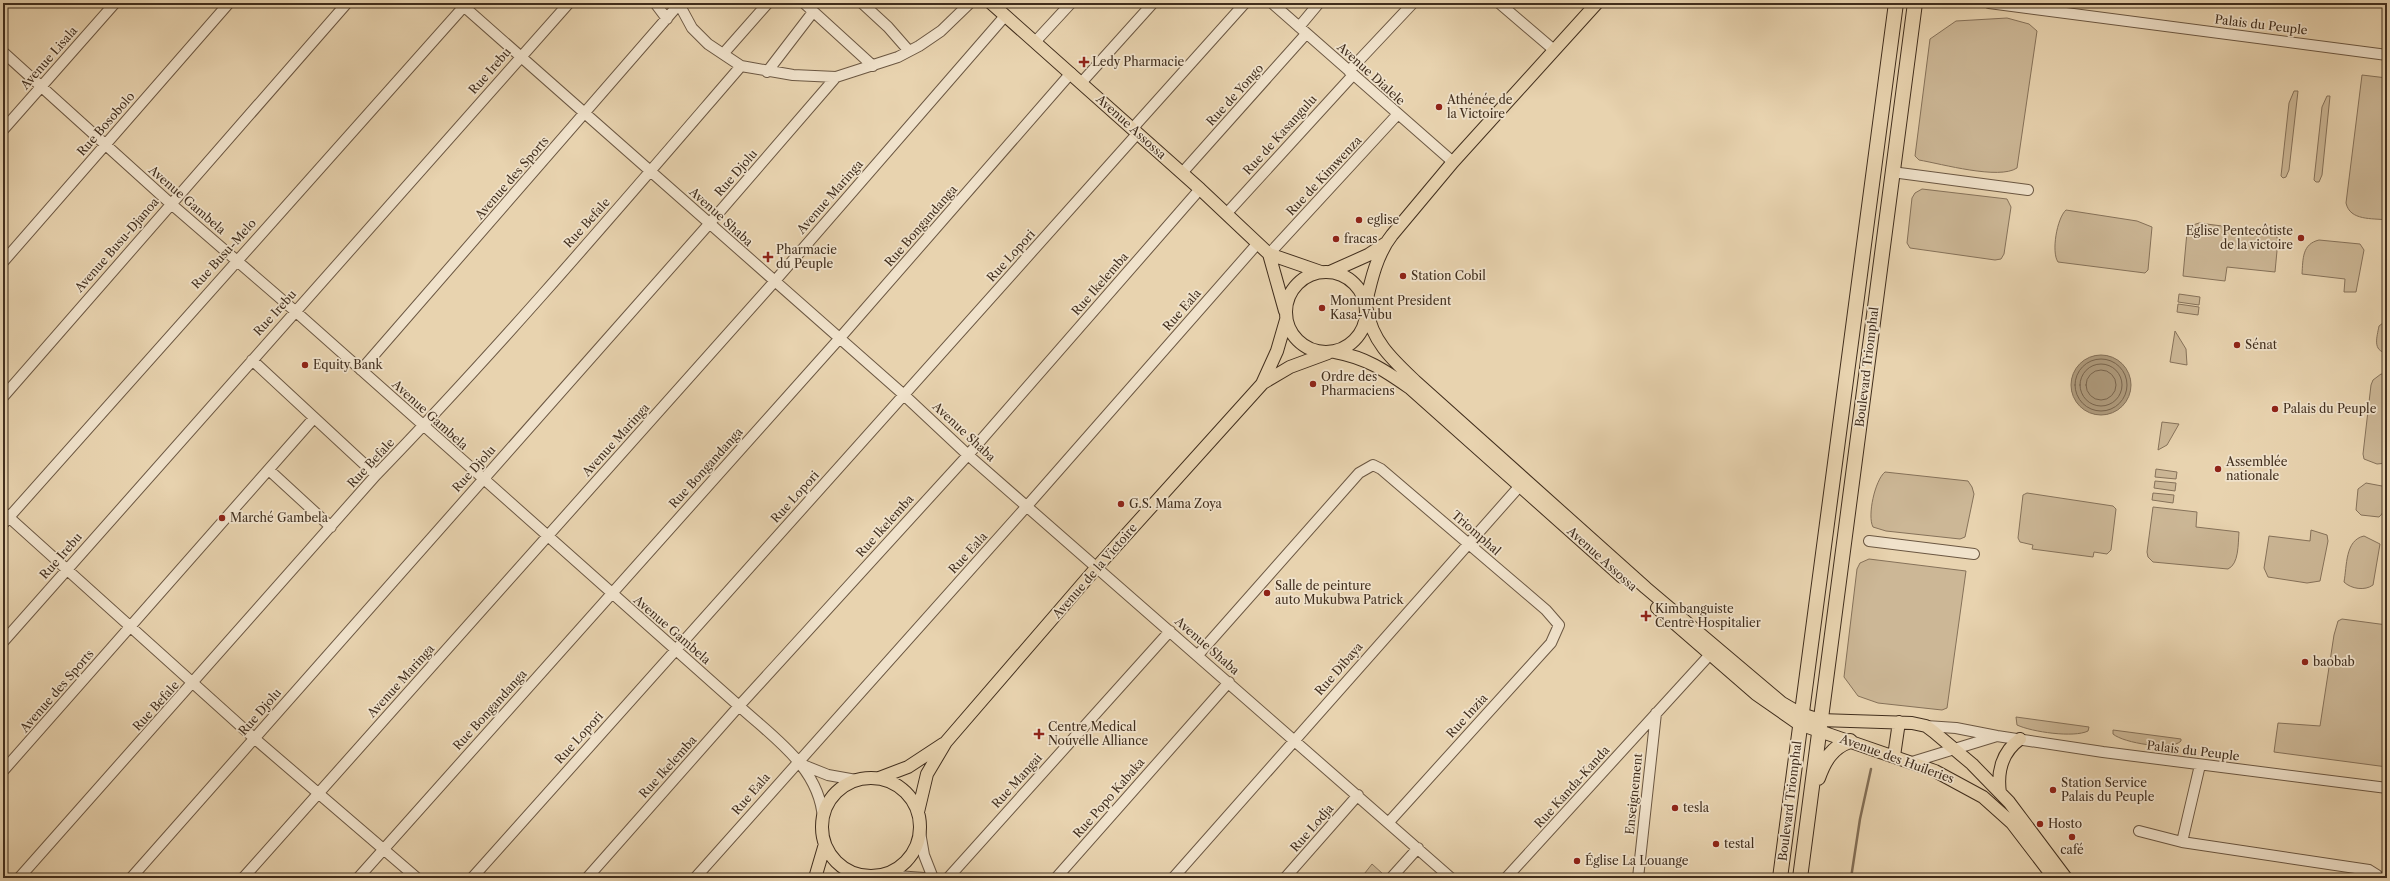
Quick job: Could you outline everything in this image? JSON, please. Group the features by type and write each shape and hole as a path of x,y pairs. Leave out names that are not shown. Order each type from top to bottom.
{"highway":[{"name":"Boulevard Triomphal","path":"1780,878 1896,3"},
{"name":"Boulevard Triomphal","path":"1800,878 1915,3"},
{"path":"1811,799 1823,765 1828,756 1836,748 1850,741"}],"main road":[{"name":"Avenue Assossa","path":"991,3 1227,213 1269,254"},
{"path":"1262,384 1290,366 1332,352 1356,340 1364,326 1366,307 1375,269 1386,243 1453,162 1597,3"},
{"path":"1262,384 1277,351 1291,292 1299,282 1309,275 1326,272 1362,257 1386,243"},
{"path":"1269,254 1349,279 1362,294 1372,329 1383,349 1413,385"},
{"path":"1269,254 1290,331 1297,341 1306,348 1318,352 1332,352 1364,359 1413,385"},
{"name":"Avenue de la Victoire","path":"946,742 1097,567 1262,384"},
{"name":"Avenue Assossa","path":"1413,385 1713,651 1774,697 1800,719 1820,726"},
{"path":"1894,756 1899,722"},
{"name":"Avenue des Huileries","path":"1820,726 1899,722 1926,726 1954,748 2017,810 2030,838 2054,878"},
{"name":"Avenue des Huileries","path":"1820,726 1850,741 1912,762 1953,779 1983,797 2000,810 2030,838 2066,878"},
{"path":"2000,793 1999,784 2004,757 2009,747 2020,739"},
{"path":"815,878 825,844 823,819 829,802 840,789 856,780 879,778 908,767 946,742"},
{"path":"825,844 832,856 841,866 861,877 883,874 897,869 908,859 916,847 920,832 918,812 920,798 927,774 946,742"},
{"path":"879,778 890,781 908,793 918,812"}],"street":[{"name":"Avenue Lisala","path":"3,130 115,3"},
{"name":"Rue Bosobolo","path":"3,262 229,3"},
{"name":"Avenue Busu-Djanoa","path":"3,396 170,203 347,3"},
{"name":"Rue Irebu","path":"3,642 521,55 569,3"},
{"path":"655,3 667,19"},
{"path":"723,54 768,3"},
{"path":"804,3 873,66"},
{"path":"862,3 888,26 909,51"},
{"path":"680,4 692,28 708,44 740,66 768,72 836,77 873,66 909,51 941,31 970,3"},
{"path":"1036,42 1071,3"},
{"path":"1081,83 1153,3"},
{"name":"Rue Lopori","path":"472,878 904,395 1245,3"},
{"name":"Avenue Dialele","path":"1272,3 1397,115 1453,162"},
{"name":"Rue de Yongo","path":"1182,173 1303,30 1319,3"},
{"name":"Rue de Kasangulu","path":"1227,213 1413,3"},
{"path":"1499,3 1554,50"},
{"name":"Palais du Peuple","path":"1989,3 2387,55"},
{"name":"Avenue Shaba","path":"464,4 774,282 904,395 968,455 1358,794 1452,878"},
{"name":"Rue Busu-Melo","path":"5,518 464,4"},
{"name":"Avenue des Sports","path":"361,370 680,4"},
{"path":"768,72 813,12"},
{"name":"Avenue Maringa","path":"244,878 774,282 1005,16"},
{"name":"Avenue Gambela","path":"3,52 170,203 295,311 739,706 801,763"},
{"name":"Rue Befale","path":"20,878 193,684 376,475 424,426 651,171 740,66"},
{"name":"Rue Bongandanga","path":"358,878 611,593 840,339 1071,73"},
{"name":"Rue Djolu","path":"131,878 709,224 836,77"},
{"name":"Rue de Kimwenza","path":"1269,254 1397,115"},
{"path":"1892,172 2028,190"},
{"name":"Rue Ikelemba","path":"587,878 739,706 968,455 1200,189"},
{"name":"Rue Eala","path":"695,878 801,763 1258,243"},
{"path":"252,360 376,475"},
{"name":"Avenue des Sports","path":"3,771 314,418"},
{"name":"Triomphal","path":"1198,655 1359,473 1373,465 1381,469 1546,610 1559,625"},
{"path":"269,470 331,527"},
{"name":"Rue Dibaya","path":"1173,878 1523,482"},
{"path":"5,518 67,570 254,738 384,848 417,878"},
{"path":"1869,541 1974,554"},
{"name":"Rue Inzia","path":"1389,822 1550,643 1559,625"},
{"name":"Rue Mangai","path":"948,878 1170,631"},
{"name":"Rue Kanda-Kanda","path":"1506,878 1713,651"},
{"name":"Rue Popo Kabaka","path":"1056,878 1229,682"},
{"name":"Enseignement","path":"1638,878 1656,713"},
{"name":"Palais du Peuple","path":"1926,726 1956,728 1996,736 2200,765 2387,788"},
{"name":"Palais du Peuple","path":"1912,762 1996,736"},
{"path":"801,763 828,775 856,780"},
{"path":"801,763 818,790 823,819"},
{"path":"2182,842 2200,765"},
{"name":"Rue Lodja","path":"1285,878 1358,794"},
{"path":"2139,831 2182,842 2369,870 2377,875 2378,878"},
{"path":"920,832 924,855 933,878"},
{"path":"1391,878 1418,848"},
{"path":"883,874 924,878"}],"shaded area":[{"path":"2007,18 2029,24 2037,31 2017,168 2009,171 1984,172 1919,160 1915,156 1930,39 1956,21"},
{"path":"2362,75 2387,78 2387,220 2362,218 2357,216 2348,209 2346,203"},
{"path":"2294,91 2298,91 2289,170 2286,177 2283,178 2281,176 2289,103"},
{"path":"2327,96 2330,96 2322,175 2319,182 2316,182 2314,180 2322,107"},
{"path":"1922,189 2007,199 2011,207 2004,254 2001,259 1995,260 1910,248 1907,243 1912,198 1915,193"},
{"path":"2066,210 2137,221 2152,227 2148,270 2145,273 2058,262 2055,251 2056,235 2060,220"},
{"path":"2199,223 2268,232 2276,235 2278,240 2275,272 2227,267 2225,281 2183,276 2187,232 2193,225"},
{"path":"2319,240 2360,244 2364,250 2356,292 2344,292 2345,279 2302,274 2303,258 2306,249 2313,242"},
{"path":"2179,294 2200,297 2199,305 2178,302"},
{"path":"2178,304 2199,307 2198,315 2177,312"},
{"path":"2387,320 2387,353 2382,352 2377,346 2377,335 2379,326"},
{"path":"2175,331 2186,349 2187,365 2170,362"},
{"path":"2381,374 2387,375 2387,463 2377,464 2364,459 2363,454 2371,385 2373,380"},
{"path":"2162,422 2179,424 2167,445 2158,450"},
{"path":"2156,469 2177,472 2176,479 2155,477"},
{"path":"1885,472 1968,481 1974,494 1965,537 1960,539 1886,531 1873,527 1871,515 1873,498 1878,482"},
{"path":"2155,481 2176,483 2175,491 2154,488"},
{"path":"2366,483 2386,488 2387,504 2379,517 2361,515 2356,510 2358,489"},
{"path":"2027,493 2113,506 2116,509 2111,550 2107,554 2094,552 2093,557 2032,549 2033,545 2020,542 2018,538 2023,495"},
{"path":"2153,493 2174,495 2173,503 2152,500"},
{"path":"2153,507 2197,512 2196,527 2239,532 2236,558 2232,566 2228,569 2153,562 2148,557 2147,552"},
{"path":"2311,530 2327,535 2328,541 2320,581 2307,583 2268,577 2264,568 2269,536 2310,541"},
{"path":"2364,536 2380,544 2373,585 2362,589 2354,588 2344,582 2350,548 2358,538"},
{"path":"1869,559 1966,571 1947,708 1942,710 1878,703 1858,696 1844,677 1857,569 1860,563"},
{"path":"2342,619 2387,625 2387,767 2274,752 2278,723 2320,726 2334,635 2338,621"},
{"path":"2016,717 2089,727 2088,731 2073,734 2042,732 2017,725"},
{"path":"2113,730 2181,739 2181,741 2176,744 2168,745 2147,745 2118,737 2113,734"},
{"path":"1372,864 1383,874 1380,878 1361,878"}],"water":[{"path":"2095,355 2107,355 2118,360 2126,368 2131,379 2129,397 2118,410 2107,415 2095,415 2084,410 2076,402 2071,391 2071,379 2076,368 2084,360"}],"waterway":[{"path":"1851,878 1860,819 1871,769"}],"place":[{"name":"Ledy Pharmacie","path":"1084,62"},
{"name":"Athénée de la Victoire","path":"1439,107"},
{"name":"eglise","path":"1359,220"},
{"name":"Eglise Pentecôtiste de la victoire","path":"2301,238"},
{"name":"fracas","path":"1336,239"},
{"name":"Pharmacie du Peuple","path":"768,257"},
{"name":"Station Cobil","path":"1403,276"},
{"name":"Monument President Kasa-Vubu","path":"1322,308"},
{"name":"Sénat","path":"2237,345"},
{"name":"Equity Bank","path":"305,365"},
{"name":"Ordre des Pharmaciens","path":"1313,384"},
{"name":"Palais du Peuple","path":"2275,409"},
{"name":"Assemblée nationale","path":"2218,469"},
{"name":"G.S. Mama Zoya","path":"1121,504"},
{"name":"Marché Gambela","path":"222,518"},
{"name":"Salle de peinture auto Mukubwa Patrick","path":"1267,593"},
{"name":"Kimbanguiste Centre Hospitalier","path":"1646,616"},
{"name":"baobab","path":"2305,662"},
{"name":"Centre Medical Nouvelle Alliance","path":"1039,734"},
{"name":"Station Service Palais du Peuple","path":"2053,790"},
{"name":"tesla","path":"1675,808"},
{"name":"Hosto","path":"2040,824"},
{"name":"café","path":"2072,837"},
{"name":"testal","path":"1716,844"},
{"name":"Église La Louange","path":"1577,861"}]}
